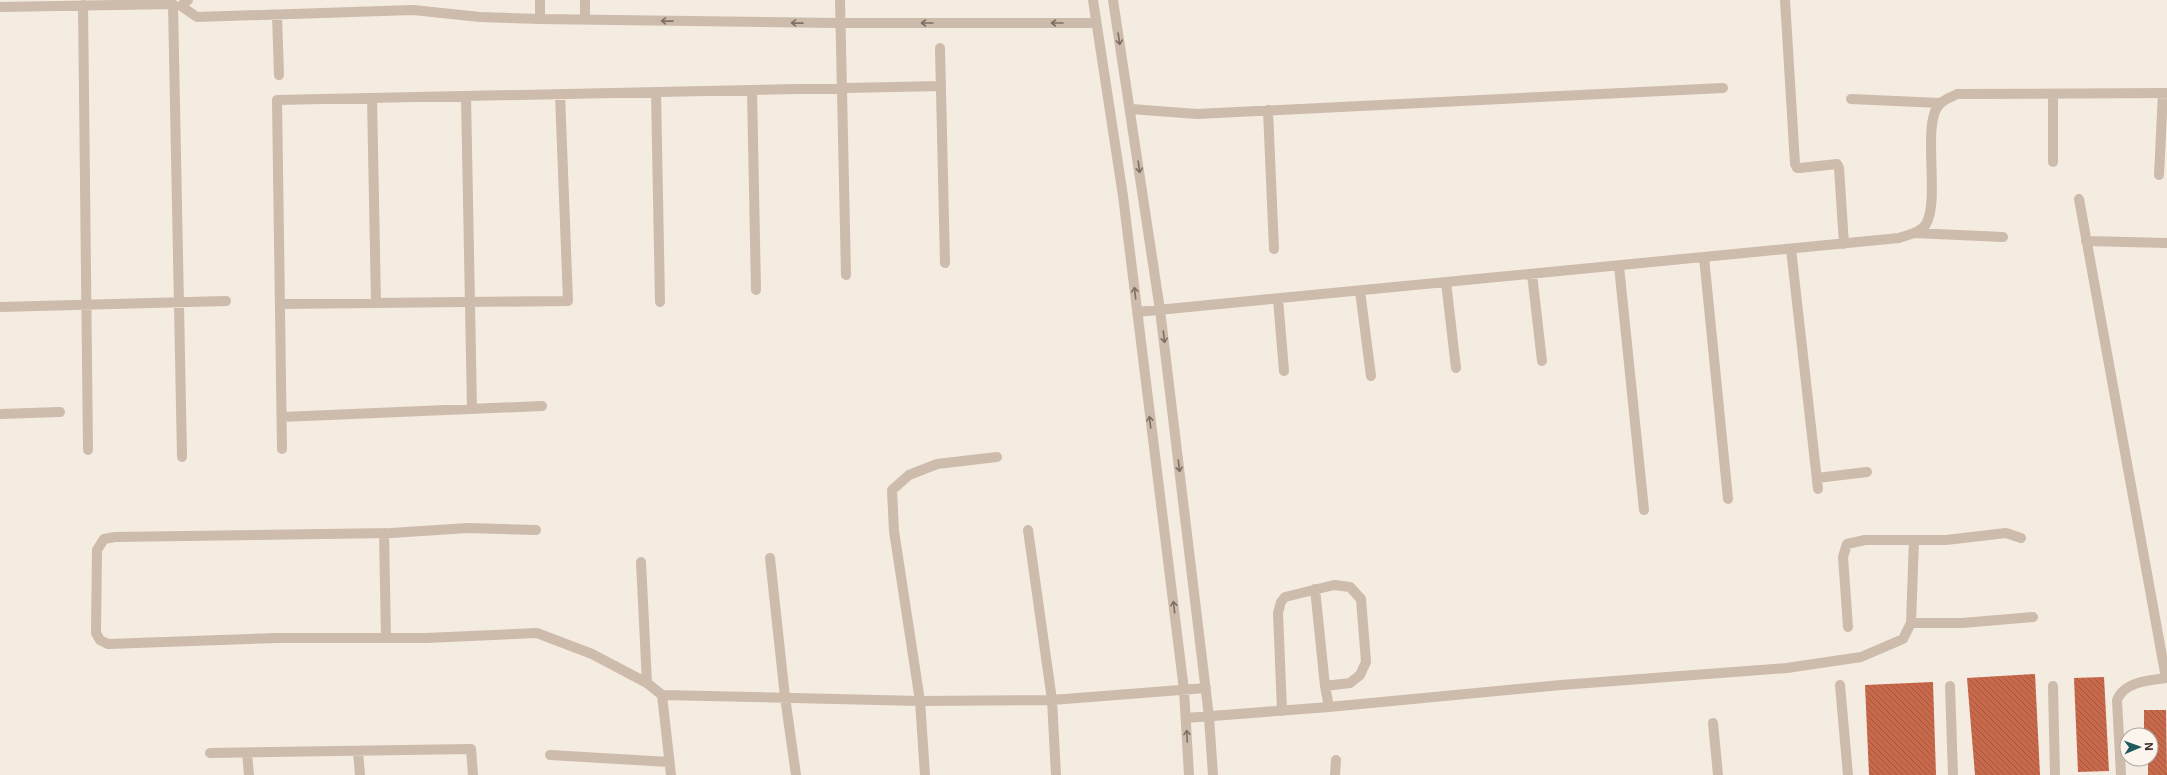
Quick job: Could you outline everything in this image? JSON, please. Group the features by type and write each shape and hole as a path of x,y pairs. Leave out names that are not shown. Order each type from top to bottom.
{"street":[{"path":"540,0 540,19"},
{"path":"585,0 585,20"},
{"path":"840,0 846,275"},
{"path":"1093,0 1123,196 1184,690 1189,775"},
{"path":"1113,0 1131,109 1160,310 1210,717 1213,775"},
{"path":"1785,0 1795,164 1797,168 1837,164 1839,168 1844,244"},
{"path":"0,6 181,3 197,18 413,10 480,17 585,20 840,23 1096,23"},
{"path":"181,3 179,302 182,457"},
{"path":"83,5 88,450"},
{"path":"277,15 279,75"},
{"path":"940,48 945,263"},
{"path":"282,449 277,100 941,86"},
{"path":"1131,109 1197,114 1723,88"},
{"path":"752,90 756,290"},
{"path":"656,92 660,302"},
{"path":"1852,99 1940,103 1957,94 2165,93 2159,175"},
{"path":"280,304 568,301 560,94"},
{"path":"2053,94 2054,162"},
{"path":"466,96 472,409"},
{"path":"372,98 376,303"},
{"path":"1137,312 1899,238 1914,233 1926,225 1932,207 1932,122 1940,103"},
{"path":"1268,110 1274,249"},
{"path":"2079,199 2166,678 2126,686 2120,692 2116,700 2121,775"},
{"path":"1914,233 2003,237"},
{"path":"2086,241 2167,243"},
{"path":"1792,249 1818,489"},
{"path":"1704,257 1728,499"},
{"path":"1618,266 1644,510"},
{"path":"1532,274 1542,361"},
{"path":"1446,282 1456,368"},
{"path":"1360,291 1371,376"},
{"path":"1278,299 1284,371"},
{"path":"0,307 226,301"},
{"path":"282,417 542,406"},
{"path":"0,414 60,412"},
{"path":"925,775 920,701 894,531 892,490 909,475 937,464 997,456"},
{"path":"1816,478 1867,472"},
{"path":"536,530 468,528 384,533 115,537 104,539 97,550 96,633 100,640 108,644 278,638 386,638 537,633 592,654 646,683 662,695 920,701 1052,700 1206,688"},
{"path":"1028,530 1052,700 1056,775"},
{"path":"384,533 386,638"},
{"path":"1848,627 1843,557 1847,544 1865,540 1946,540 2006,533 2021,538"},
{"path":"1186,718 1328,707 1561,685 1787,668 1861,657 1903,639 1911,623 1914,540"},
{"path":"770,558 785,697 796,775"},
{"path":"640,562 646,683"},
{"path":"1282,711 1278,613 1281,602 1286,597 1315,589 1334,585 1350,587 1361,599 1366,662 1360,675 1350,683 1325,686"},
{"path":"1315,589 1328,707"},
{"path":"1911,623 1962,623 2033,617"},
{"path":"1840,685 1848,775"},
{"path":"1950,686 1953,775"},
{"path":"2053,686 2055,775"},
{"path":"662,695 671,775"},
{"path":"1714,723 1718,775"},
{"path":"210,753 471,749 473,775"},
{"path":"358,751 360,775"},
{"path":"248,753 249,775"},
{"path":"550,755 669,762"},
{"path":"1335,775 1336,760"}],"building":[{"path":"2035,674 2040,775 1975,775 1967,678"},
{"path":"2104,677 2109,771 2078,772 2074,678"},
{"path":"1933,682 1936,775 1869,775 1865,685"},
{"path":"2144,710 2166,710 2167,775 2148,775 2148,767 2159,767 2159,727 2144,727"}]}
